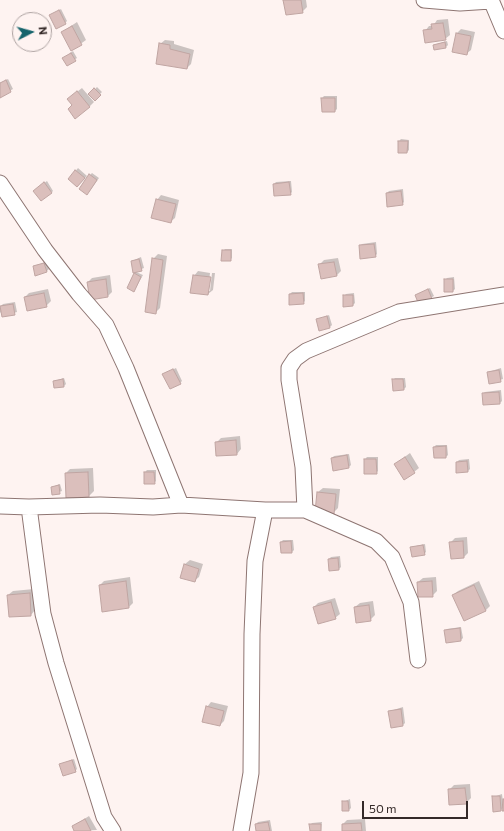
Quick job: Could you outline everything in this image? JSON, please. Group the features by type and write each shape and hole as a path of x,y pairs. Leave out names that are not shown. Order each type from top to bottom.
{"street":[{"path":"424,0 460,3 491,0 504,31"},
{"path":"0,184 45,250 79,294 106,325 126,368 181,505"},
{"path":"305,510 303,467 289,380 290,368 295,359 306,351 399,312 504,295"},
{"path":"0,506 30,507 100,505 153,507 181,505 265,510 305,510 376,541 392,557 411,602 418,660"},
{"path":"30,507 42,614 60,678 104,817 114,831"},
{"path":"242,831 251,773 252,634 255,560 265,510"}],"building":[{"path":"283,0 301,0 303,13 286,15"},
{"path":"59,10 66,24 56,29 52,21 52,14"},
{"path":"443,23 446,40 425,43 423,30 432,29 431,24"},
{"path":"72,26 82,45 71,51 61,32"},
{"path":"456,33 471,36 467,55 452,52"},
{"path":"445,42 446,48 434,50 433,45"},
{"path":"159,43 170,45 170,49 190,54 187,69 156,64"},
{"path":"71,53 76,61 67,66 62,58"},
{"path":"6,80 11,92 0,98 0,83"},
{"path":"94,88 101,95 95,101 88,94"},
{"path":"77,91 90,107 75,119 68,109 72,105 67,99"},
{"path":"321,98 335,98 335,112 322,112"},
{"path":"398,141 408,141 407,153 398,153"},
{"path":"75,170 85,178 77,187 68,179"},
{"path":"89,174 97,180 87,195 79,189"},
{"path":"44,182 52,193 41,201 33,191"},
{"path":"289,182 291,195 274,196 273,184"},
{"path":"401,191 403,205 387,207 386,193"},
{"path":"156,199 176,204 171,223 151,218"},
{"path":"374,244 376,257 360,259 359,245"},
{"path":"222,250 231,250 231,261 221,261"},
{"path":"152,258 163,260 156,314 145,312"},
{"path":"139,259 142,271 133,273 131,261"},
{"path":"334,262 337,276 321,279 318,264"},
{"path":"44,263 47,272 35,276 33,266"},
{"path":"134,273 141,277 134,292 127,288"},
{"path":"193,275 211,277 208,295 190,293"},
{"path":"106,279 108,297 90,300 87,282"},
{"path":"444,279 453,279 453,292 444,292"},
{"path":"428,289 432,299 419,305 415,295"},
{"path":"44,293 47,307 27,311 24,297"},
{"path":"303,293 304,304 289,305 289,294"},
{"path":"343,295 353,295 353,306 343,307"},
{"path":"13,304 15,315 2,317 0,306"},
{"path":"327,316 330,328 319,331 316,319"},
{"path":"173,369 181,384 170,389 162,374"},
{"path":"499,370 501,382 489,384 487,372"},
{"path":"63,379 64,387 54,388 53,381"},
{"path":"392,379 403,379 404,390 393,391"},
{"path":"499,392 500,404 483,405 482,393"},
{"path":"236,440 237,455 216,456 215,442"},
{"path":"446,446 446,458 434,458 433,447"},
{"path":"347,455 349,468 333,471 331,458"},
{"path":"405,457 415,473 404,480 394,464"},
{"path":"364,459 376,459 377,474 364,474"},
{"path":"467,461 468,472 456,473 456,462"},
{"path":"88,472 89,497 66,498 65,473"},
{"path":"144,472 154,472 155,484 144,484"},
{"path":"59,485 60,494 52,495 51,487"},
{"path":"317,492 336,494 334,514 315,512"},
{"path":"291,541 292,553 281,553 280,542"},
{"path":"463,541 464,558 451,559 449,542"},
{"path":"423,545 425,555 412,557 410,547"},
{"path":"338,558 339,570 329,571 328,559"},
{"path":"184,564 199,569 195,582 180,578"},
{"path":"126,581 129,608 102,612 99,585"},
{"path":"432,581 433,597 418,597 417,582"},
{"path":"474,585 486,611 464,621 452,595"},
{"path":"30,593 31,616 9,617 7,595"},
{"path":"331,602 336,619 318,624 313,607"},
{"path":"369,605 371,621 356,623 354,607"},
{"path":"460,628 461,641 446,643 444,630"},
{"path":"206,706 224,711 220,726 202,722"},
{"path":"401,709 403,726 391,728 388,711"},
{"path":"72,760 76,772 63,776 59,764"},
{"path":"465,788 467,804 449,805 448,789"},
{"path":"492,796 500,796 501,811 493,812"},
{"path":"503,799 504,811 502,811"},
{"path":"342,801 348,801 349,811 342,811"},
{"path":"85,819 91,831 74,831 72,826"},
{"path":"268,822 270,831 256,831 255,824"},
{"path":"361,823 362,831 342,831 342,824"},
{"path":"309,824 321,824 321,831 310,831"}]}
